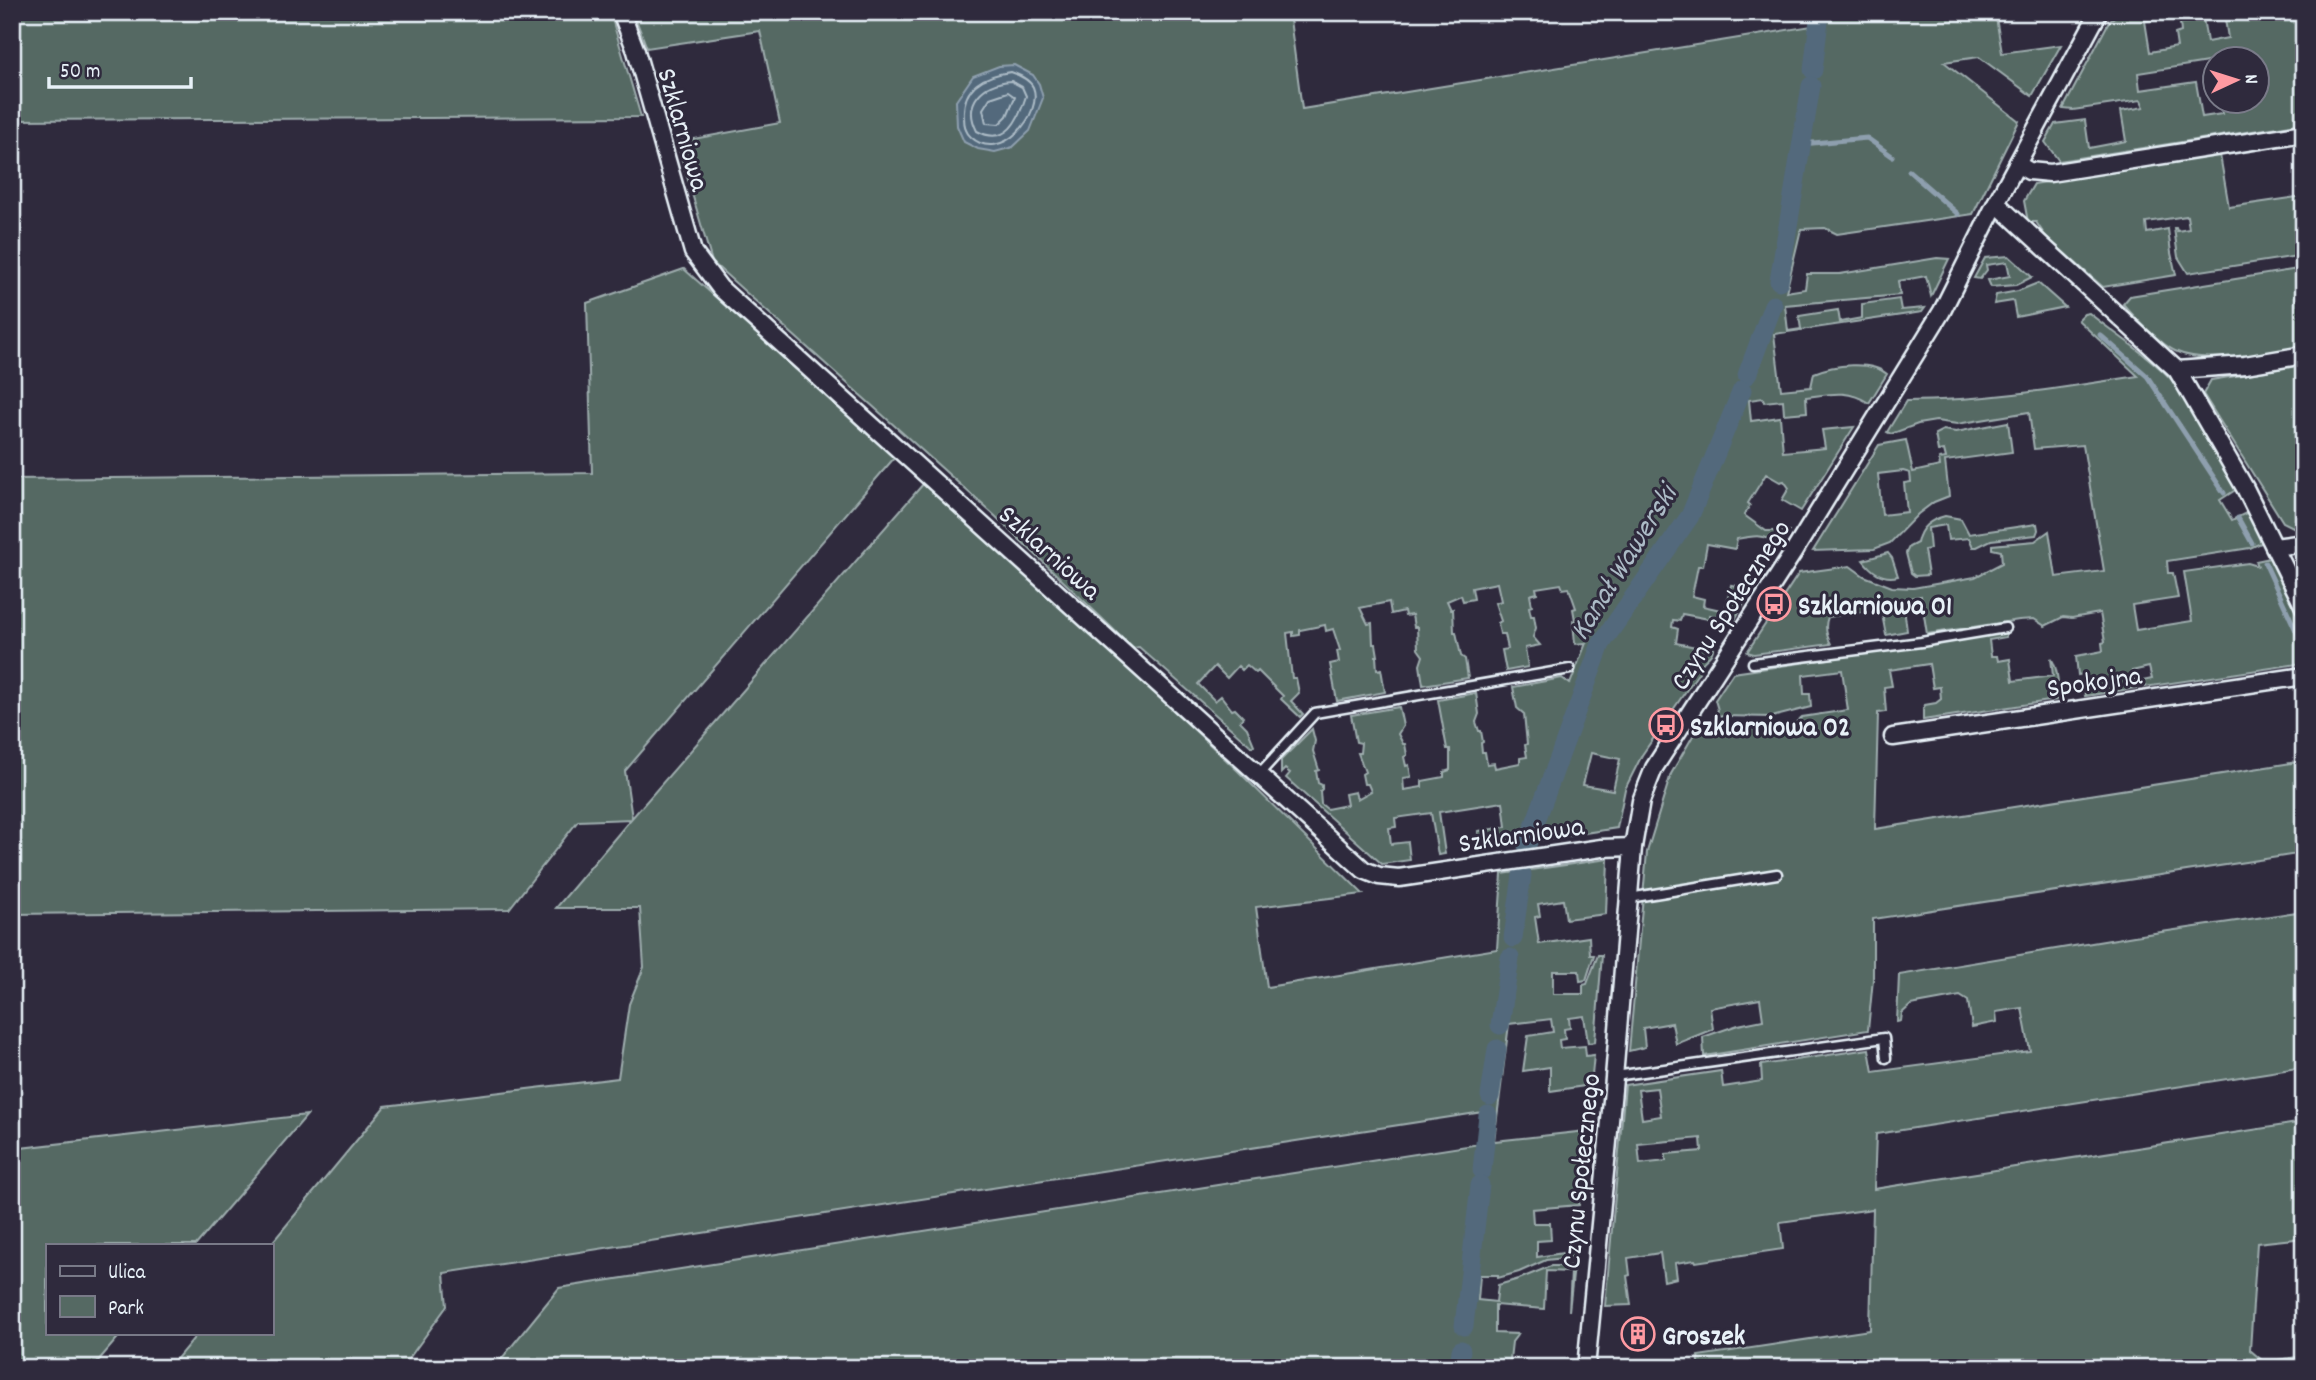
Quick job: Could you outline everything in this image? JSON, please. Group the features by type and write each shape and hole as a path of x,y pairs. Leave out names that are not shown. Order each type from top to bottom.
{"street":[{"name":"Szklarniowa","path":"621,12 636,51 693,252 720,288 1364,870 1379,876 1399,878 1601,848 1633,847"},
{"name":"Czynu Społecznego","path":"1586,1368 1615,1076 1633,847 1640,801 1654,768 1793,553 1942,311 1996,202 2099,12"},
{"path":"2017,164 2029,171 2050,173 2304,133"},
{"path":"1996,202 2177,370 2245,488 2304,607"},
{"path":"2177,370 2245,365 2304,355"},
{"path":"2275,547 2304,543"},
{"name":"Spokojna","path":"1893,737 2304,677"}],"lane":[{"path":"1753,663 1921,642 2005,628"},
{"path":"1259,774 1315,713 1570,669"},
{"path":"1629,898 1777,874"},
{"path":"1615,1076 1884,1038 1886,1058"}],"green space":[{"path":"12,12 610,12 641,117 12,120"},
{"path":"633,12 1289,12 1302,109 1812,26 1814,12 1995,12 2002,53 2061,45 2032,96 1979,57 1944,62 2019,121 1973,214 1837,234 1825,228 1801,229 1786,292 1805,289 1807,274 1840,274 1937,258 1949,259 1931,296 1926,276 1898,281 1900,295 1785,305 1788,331 1801,329 1799,316 1838,310 1840,322 1862,318 1862,304 1899,299 1901,310 1925,308 1922,312 1774,334 1781,390 1811,387 1814,373 1841,366 1862,365 1887,374 1869,403 1846,394 1806,397 1807,412 1784,414 1783,400 1749,400 1751,421 1780,417 1783,452 1825,448 1822,430 1854,427 1801,511 1782,500 1789,488 1784,481 1780,482 1766,474 1748,503 1750,505 1744,515 1766,531 1789,531 1778,545 1759,536 1737,539 1735,549 1707,544 1703,566 1698,566 1692,596 1704,599 1703,606 1725,611 1731,585 1743,587 1746,580 1756,582 1734,621 1710,615 1709,619 1682,614 1680,621 1673,620 1672,627 1678,629 1676,643 1706,649 1707,646 1713,647 1713,651 1642,755 1625,789 1617,828 1481,849 1478,831 1506,827 1503,802 1439,812 1445,854 1438,855 1431,813 1395,818 1396,827 1389,828 1391,844 1408,842 1410,860 1382,864 1286,778 1290,773 1285,769 1281,773 1281,760 1312,729 1315,741 1313,751 1319,770 1316,771 1318,783 1322,785 1321,804 1327,809 1347,805 1345,794 1355,792 1357,799 1371,791 1368,784 1364,784 1362,774 1365,772 1358,753 1361,743 1356,742 1351,715 1399,707 1403,726 1398,734 1405,744 1407,755 1404,757 1411,777 1403,778 1404,790 1422,787 1422,781 1444,777 1444,772 1450,770 1450,749 1447,749 1438,700 1476,693 1479,714 1476,722 1481,731 1482,752 1485,752 1487,764 1494,763 1495,768 1520,763 1520,758 1527,757 1527,744 1524,714 1517,708 1513,687 1562,678 1570,684 1586,643 1575,644 1573,609 1576,608 1569,588 1563,589 1561,584 1536,588 1537,593 1530,595 1532,606 1529,607 1536,628 1533,637 1540,645 1525,648 1528,667 1506,671 1502,650 1508,649 1505,634 1500,634 1498,623 1501,621 1495,603 1501,601 1497,583 1472,588 1474,599 1463,601 1461,595 1447,601 1451,610 1453,609 1454,632 1461,656 1465,659 1468,678 1423,685 1420,665 1423,656 1418,649 1417,627 1414,627 1412,615 1405,616 1404,611 1391,614 1389,602 1360,608 1368,624 1372,623 1373,644 1376,644 1378,656 1377,670 1381,669 1385,692 1337,701 1330,664 1339,662 1337,651 1340,650 1333,629 1326,631 1325,625 1300,630 1300,635 1287,633 1292,678 1296,678 1299,693 1291,701 1303,714 1300,717 1258,671 1256,673 1247,665 1242,670 1238,666 1227,678 1215,666 1198,684 1215,701 1221,696 1232,710 1235,709 1243,717 1240,721 1247,728 1254,745 1252,747 1139,647 1133,648 994,515 712,262 677,142 780,123 760,31 647,48","holes":["1591,753 1620,759 1613,790 1583,785"]},
{"path":"2122,12 2172,12 2172,16 2145,21 2150,52 2177,47 2175,34 2181,32 2180,23 2191,22 2190,14 2202,12 2207,42 2228,38 2224,13 2304,12 2304,123 2059,161 2045,142 2055,124 2085,120 2089,148 2126,141 2121,111 2144,107 2141,100 2073,110 2063,109 2110,20"},
{"path":"2220,155 2229,207 2304,196 2304,255 2188,273 2178,257 2174,228 2177,231 2189,229 2187,216 2146,222 2147,233 2168,229 2176,275 2103,287 2046,237 2036,222 2028,222 2024,201 2034,184"},
{"path":"2009,256 2032,277 2016,285 1991,287 1988,280 2010,276 2007,262 1986,265 1987,270 1980,279 1974,278 1985,258"},
{"path":"2304,268 2304,347 2291,350 2220,358 2188,355 2175,351 2162,342 2123,304 2130,296"},
{"path":"684,269 895,457 625,771 632,818 924,483 1097,638 1363,894 1256,907 1267,987 1497,949 1502,874 1608,859 1606,914 1566,919 1563,900 1538,904 1540,916 1535,917 1539,944 1589,937 1590,955 1594,955 1586,980 1580,981 1579,971 1553,971 1553,994 1583,994 1583,985 1587,984 1598,955 1602,955 1595,1042 1588,1043 1584,1016 1569,1018 1570,1028 1564,1029 1565,1039 1559,1040 1560,1048 1585,1046 1586,1056 1594,1055 1591,1085 1550,1091 1550,1067 1523,1071 1528,1036 1553,1032 1551,1019 1509,1024 1494,1141 1587,1131 1579,1205 1532,1209 1533,1223 1550,1223 1551,1240 1537,1241 1537,1257 1576,1251 1574,1257 1546,1260 1498,1278 1498,1275 1480,1275 1478,1300 1496,1302 1498,1285 1551,1266 1574,1266 1569,1311 1571,1272 1546,1271 1544,1309 1495,1305 1495,1333 1518,1334 1512,1342 1509,1368 494,1368 559,1288 1480,1144 1483,1112 444,1273 447,1306 402,1368 169,1368 197,1334 273,1334 273,1244 271,1244 385,1106 618,1078 629,1004 644,967 640,908 556,908 631,819 578,821 509,909 12,914 12,479 592,473 587,303"},
{"path":"2038,283 2065,307 2016,317 2013,301 1994,304 1996,295 2018,291"},
{"path":"2089,313 2151,360 2180,390 2237,489 2220,500 2232,520 2248,512 2263,539 2261,543 2250,548 2167,561 2168,573 2173,573 2178,598 2132,605 2136,630 2192,621 2184,572 2248,563 2258,566 2256,561 2274,557 2282,568 2304,622 2304,663 2145,687 2143,681 2152,679 2149,667 2132,671 2136,688 2085,696 2083,674 2078,675 2076,656 2103,651 2102,643 2105,642 2100,613 2063,617 2045,626 2034,619 2019,620 1927,634 1921,596 1903,599 1907,631 1886,635 1881,609 1828,617 1826,631 1831,644 1754,654 1747,652 1799,573 1850,566 1864,576 1892,587 1913,588 1975,577 2002,563 2001,551 1992,549 1992,545 2035,541 2049,531 2056,577 2104,571 2083,445 2034,449 2029,412 1957,424 1936,421 1918,424 1891,434 1887,432 1906,401 1993,396 2138,376 2078,320"},
{"path":"2304,365 2304,529 2299,530 2283,522 2203,394 2211,380"},
{"path":"2008,422 2012,452 1945,461 1949,496 1934,502 1918,514 1890,543 1874,549 1813,551 1879,445 1906,440 1913,472 1940,466 1939,459 1946,458 1944,450 1938,451 1935,434 1943,430 1956,432","holes":["1903,471 1910,473 1911,482 1904,483 1907,512 1882,515 1878,474"]},
{"path":"1945,516 1961,519 1969,534 2037,524 2038,530 2036,535 1991,540 1973,547 1969,538 1948,540 1946,525 1928,528 1930,549 1924,550 1928,575 1915,576 1911,573 1906,553 1909,547 1917,543 1926,525"},
{"path":"1888,553 1898,576 1878,574 1863,560"},
{"path":"2006,633 2006,637 1989,640 1991,656 1997,656 1998,661 2010,659 2013,681 2053,676 2051,658 2058,679 2056,700 1923,720 1925,705 1941,699 1940,687 1933,688 1929,664 1889,670 1892,686 1884,687 1886,712 1878,713 1875,829 2304,761 2304,853 1873,919 1873,979 1868,1030 1704,1056 1703,1037 1763,1020 1760,999 1710,1008 1713,1029 1676,1044 1672,1023 1643,1028 1645,1047 1629,1051 1647,852 1671,774 1698,727 1712,722 1728,726 1778,724 1791,727 1802,717 1848,710 1842,670 1803,675 1804,694 1810,694 1811,707 1772,717 1721,716 1716,714 1718,710 1715,700 1733,673"},
{"path":"2304,911 2304,1067 1876,1134 1874,1189 2304,1122 2304,1238 2257,1243 2250,1350 2264,1362 2304,1356 2304,1368 1700,1368 1698,1356 1870,1330 1873,1209 1780,1222 1783,1249 1675,1263 1677,1278 1664,1281 1660,1253 1628,1258 1630,1275 1627,1276 1631,1305 1605,1306 1625,1085 1721,1071 1723,1087 1762,1081 1761,1065 1869,1049 1873,1072 2030,1051 2022,1008 1996,1012 1997,1022 1972,1027 1968,1001 1960,996 1911,1005 1902,1013 1901,1021 1897,1022 1899,975","holes":["1657,1088 1661,1116 1642,1119 1638,1090","1701,1138 1702,1151 1666,1154 1666,1161 1640,1164 1638,1144"]},
{"path":"307,1115 197,1244 46,1244 46,1334 121,1334 92,1368 12,1368 12,1149"}],"water":[{"path":"1014,65 1033,75 1043,98 1030,131 1013,147 995,152 978,149 964,142 957,126 956,101 973,76 999,66"}],"waterway":[{"name":"Kanał Wawerski","path":"1813,70 1820,12"},
{"name":"Kanał Wawerski","path":"1779,281 1811,86"},
{"path":"1802,144 1867,138 1892,156"},
{"path":"1909,171 1958,214"},
{"name":"Kanał Wawerski","path":"1747,375 1773,305"},
{"path":"2100,335 2147,376 2224,493"},
{"name":"Kanał Wawerski","path":"1527,845 1601,644 1690,516 1742,390"},
{"path":"2238,518 2252,543"},
{"path":"2265,563 2304,648"},
{"name":"Kanał Wawerski","path":"1513,938 1522,875"},
{"name":"Kanał Wawerski","path":"1500,1025 1510,958"},
{"name":"Kanał Wawerski","path":"1490,1096 1497,1049"},
{"name":"Kanał Wawerski","path":"1482,1170 1488,1115"},
{"name":"Kanał Wawerski","path":"1464,1326 1480,1185"},
{"name":"Kanał Wawerski","path":"1459,1368 1461,1350"}],"place":[{"name":"Szklarniowa 01","path":"1774,604"},
{"name":"Szklarniowa 02","path":"1666,725"},
{"name":"Groszek","path":"1638,1334"}]}
